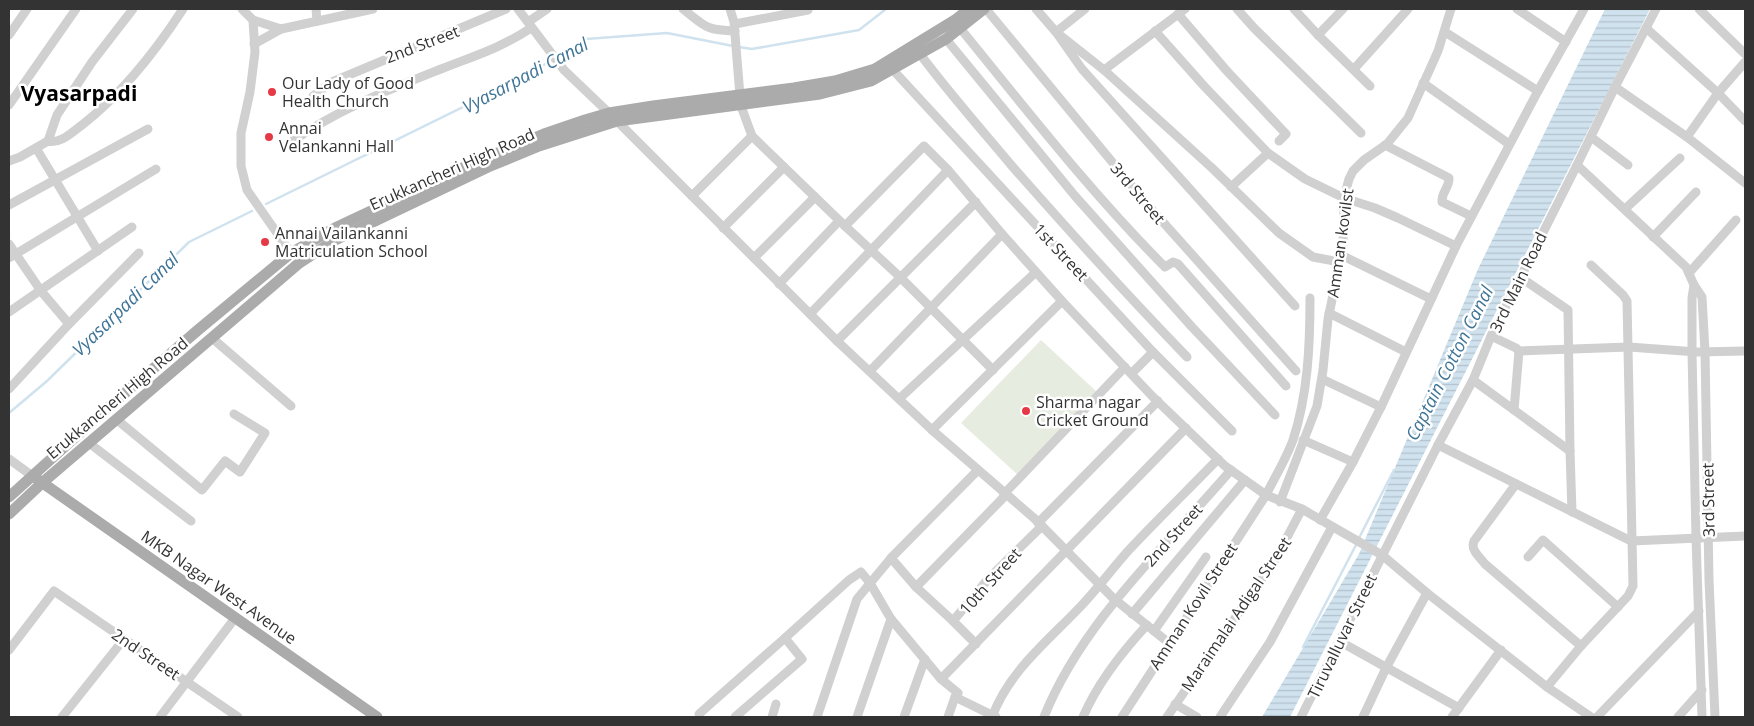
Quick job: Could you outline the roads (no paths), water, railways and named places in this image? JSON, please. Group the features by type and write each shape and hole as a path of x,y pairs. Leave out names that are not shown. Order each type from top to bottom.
{"main road":[{"path":"741,101 875,69 969,9"},
{"name":"Erukkancheri High Road","path":"9,514 42,483 298,264 333,242 488,167 613,117 741,101 820,94 871,81 946,39 985,9"},
{"path":"9,497 31,475 290,253 335,228 473,163 544,134 613,117"},
{"name":"MKB Nagar West Avenue","path":"31,475 377,717"}],"street":[{"path":"9,34 27,9"},
{"path":"9,105 76,9"},
{"path":"48,141 57,115 92,62 133,9"},
{"path":"9,161 48,141 51,142 64,138 92,116 118,93 141,68 183,9"},
{"path":"242,9 253,20 282,29"},
{"path":"316,9 317,22"},
{"path":"254,44 282,29 373,9"},
{"name":"2nd Street","path":"313,96 332,82 506,9"},
{"path":"518,9 564,70 779,284 932,430 1040,524 1117,601 1169,643"},
{"path":"290,144 312,128 342,111 394,88 510,42 547,9"},
{"path":"683,9 706,28 715,31 808,10"},
{"path":"730,9 735,28 741,101 752,136 870,251 931,307 993,370"},
{"name":"3rd Street","path":"985,9 1146,204 1296,371"},
{"path":"1036,9 1056,32 1082,69 1295,306"},
{"path":"1056,32 1085,9"},
{"path":"1237,9 1361,133"},
{"path":"1294,9 1370,86"},
{"path":"1318,35 1342,9"},
{"path":"1354,70 1408,9"},
{"name":"Amman kovilst","path":"1280,502 1317,406 1322,379 1329,313 1340,259 1344,198 1353,171 1364,160 1385,145 1408,118 1438,51 1451,9"},
{"path":"1517,9 1566,42"},
{"path":"1320,520 1353,462 1456,246 1509,144 1584,9"},
{"name":"3rd Main Road","path":"1379,553 1474,380 1491,336 1656,9"},
{"path":"1699,9 1745,54"},
{"path":"1104,70 1181,11 1226,70 1286,134 1279,140"},
{"path":"253,20 255,52 242,133 241,166 247,190 290,253"},
{"path":"960,28 1132,233 1165,267 1173,262 1178,264 1286,386"},
{"path":"1646,28 1718,93 1745,121"},
{"path":"1155,31 1268,153 1306,179 1344,198 1375,208 1456,246"},
{"path":"1056,32 1104,70 1212,168 1279,233 1313,257 1340,259 1431,299"},
{"path":"1444,32 1538,91"},
{"path":"946,39 1075,196 1192,327 1275,415"},
{"path":"920,54 950,94 1075,237 1127,295 1187,357"},
{"path":"1687,137 1718,93 1745,62"},
{"name":"1st Street","path":"893,70 1153,352 1232,431"},
{"path":"1423,83 1509,144"},
{"path":"1615,87 1687,137 1745,183"},
{"path":"9,204 148,129"},
{"path":"692,196 752,136"},
{"path":"1591,137 1628,165"},
{"path":"1385,145 1449,178 1442,202 1472,216"},
{"path":"779,284 924,146 948,170 1062,301 1158,402 1218,459 1266,496 1302,509 1379,553 1426,593 1547,687 1591,717"},
{"path":"36,148 98,251"},
{"path":"1231,188 1268,153"},
{"path":"1625,209 1680,158"},
{"name":"3rd Street","path":"1577,165 1686,268 1702,297 1715,717"},
{"path":"723,228 784,167"},
{"path":"12,256 156,168"},
{"path":"810,314 948,170"},
{"path":"1653,237 1696,192"},
{"path":"754,258 815,197"},
{"path":"837,340 976,202"},
{"path":"1689,273 1736,220"},
{"path":"9,312 132,227"},
{"path":"870,371 1002,234"},
{"path":"9,244 12,256 69,324"},
{"path":"9,388 139,253"},
{"path":"1547,687 1581,646 1628,596 1633,586 1629,347 1626,299 1591,265"},
{"path":"900,399 1036,272"},
{"path":"1520,277 1568,310 1572,512"},
{"name":"3rd Street","path":"1694,285 1692,298 1692,352 1702,717"},
{"name":"Amman Kovil Street","path":"1122,717 1266,496 1293,440 1301,408 1308,362 1310,298"},
{"path":"932,430 1062,301"},
{"path":"1329,313 1406,352"},
{"path":"1491,336 1519,350 1629,347 1692,352 1745,351"},
{"path":"212,338 291,406"},
{"path":"1514,410 1519,350"},
{"path":"916,587 1003,498 1004,494 1128,370 1153,352"},
{"path":"1322,379 1380,407"},
{"path":"1474,380 1570,451"},
{"name":"10th Street","path":"891,558 916,587 953,621 989,578 1158,402"},
{"path":"116,419 202,490 225,461 240,472 266,433 234,414"},
{"path":"941,679 1186,428"},
{"path":"1304,440 1353,462"},
{"path":"89,443 191,520"},
{"path":"1438,445 1632,541 1745,536"},
{"path":"9,459 31,475"},
{"path":"955,697 993,717 999,698 1014,676 1036,650 1218,459"},
{"path":"817,717 857,599 891,558 978,470"},
{"name":"2nd Street","path":"1044,717 1054,692 1068,667 1104,616 1150,560 1231,470"},
{"path":"1132,614 1164,573 1245,480"},
{"path":"1516,484 1474,541 1473,549 1485,564 1581,646"},
{"name":"Maraimalai Adigal Street","path":"1167,717 1275,560 1302,509"},
{"path":"1220,717 1270,642 1332,527"},
{"path":"1528,557 1542,540 1618,607"},
{"name":"Tiruvalluvar Street","path":"1301,717 1339,641 1379,553"},
{"path":"1082,717 1101,682 1127,648 1150,628 1206,557"},
{"path":"698,716 849,580 861,572 870,583 891,619 941,679 958,693 948,717"},
{"name":"2nd Street","path":"9,650 54,591 238,717"},
{"path":"1362,717 1426,593"},
{"path":"1597,717 1699,611"},
{"path":"160,717 235,618"},
{"path":"858,717 891,619"},
{"path":"953,621 976,644"},
{"path":"735,717 802,659 785,638"},
{"path":"62,717 124,639"},
{"path":"1339,641 1459,708"},
{"path":"1452,717 1501,650"},
{"path":"904,717 925,659"},
{"path":"1678,717 1702,690"},
{"path":"772,717 776,704"},
{"path":"1175,704 1196,717"}],"water":[{"path":"1605,9 1650,9 1290,717 1262,717 1359,554 1478,269"}],"waterway":[{"name":"Vyasarpadi Canal","path":"739,47 752,49 859,30 886,9"},
{"name":"Vyasarpadi Canal","path":"558,57 586,39 667,33 733,46"},
{"name":"Vyasarpadi Canal","path":"266,204 530,74 553,59"},
{"name":"Vyasarpadi Canal","path":"9,413 47,381 189,242 252,211"},
{"name":"Captain Cotton Canal","path":"1359,538 1394,470"},
{"name":"Captain Cotton Canal","path":"1303,647 1357,543"}],"place":[{"name":"Our Lady of Good Health Church","path":"272,92"},
{"name":"Annai Velankanni Hall","path":"269,137"},
{"name":"Annai Vailankanni Matriculation School","path":"265,242"},
{"name":"Sharma nagar Cricket Ground","path":"1026,411"}],"district":[{"name":"Vyasarpadi","path":"79,93"}]}
